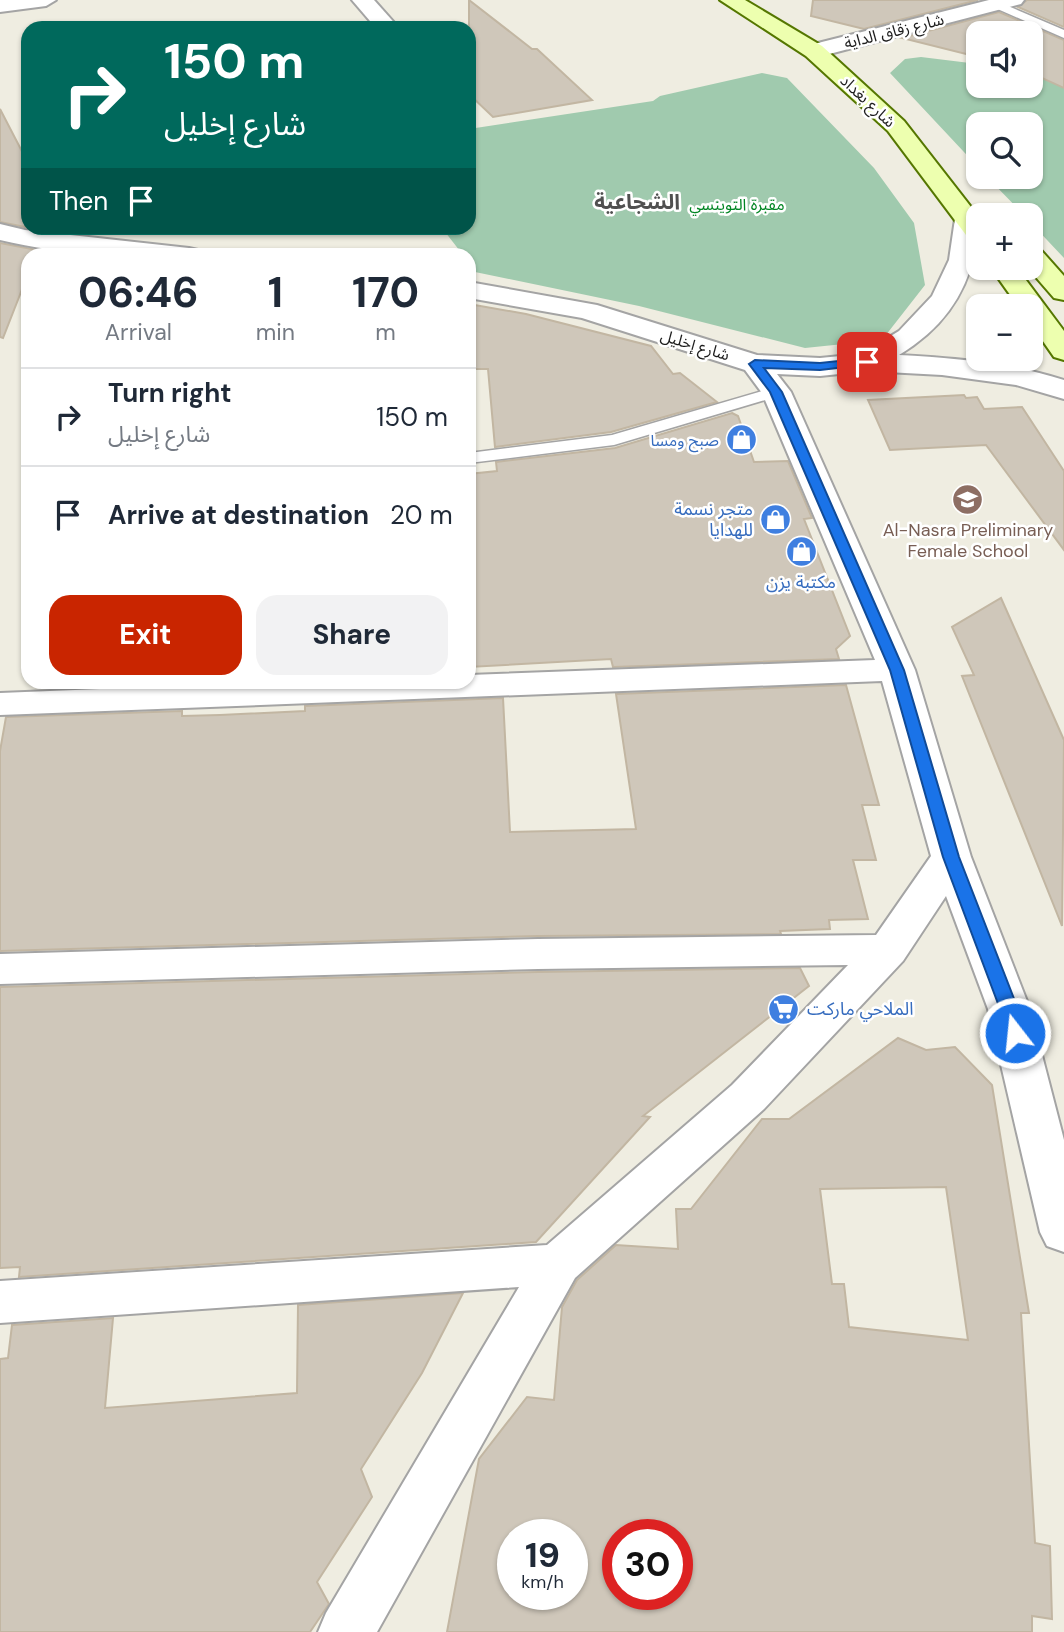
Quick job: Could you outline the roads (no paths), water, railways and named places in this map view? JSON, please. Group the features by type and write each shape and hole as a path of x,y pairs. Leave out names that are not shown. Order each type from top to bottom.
{"main road":[{"name":"شارع بغداد","path":"730,0 814,51 896,126 920,157 966,207"},
{"path":"1043,268 1064,292"},
{"path":"1043,334 1064,351"}],"street":[{"path":"0,6 46,0"},
{"path":"362,0 382,21"},
{"name":"شارع زقاق الداية","path":"814,51 1006,2"},
{"path":"0,232 25,238 116,248"},
{"name":"شارع إخليل","path":"476,291 587,311 765,378 820,367 867,362 909,337 931,316 945,297 966,252"},
{"path":"867,362 966,348"},
{"path":"867,362 980,369 1027,378 1064,390"},
{"path":"765,378 897,670 951,857 1009,1009 1064,1232"},
{"path":"476,686 897,670"},
{"path":"0,704 396,689"},
{"path":"346,1632 558,1264 748,1097 888,950 951,857"},
{"path":"0,969 538,954 888,950"},
{"path":"0,1301 558,1264"}],"lane":[{"path":"1006,2 1064,34"},
{"path":"476,457 614,440 765,378"}],"place":[{"name":"صبح ومسا","path":"742,440"},
{"name":"Al-Nasra Preliminary Female School","path":"968,499"},
{"name":"متجر نسمة للهدايا","path":"776,519"},
{"name":"مكتبة يزن","path":"801,551"},
{"name":"الملاحي ماركت","path":"784,1009"}],"district":[{"name":"الشجاعية","path":"637,202"}],"park label":[{"name":"مقبرة التوينسي","path":"737,204"}]}
